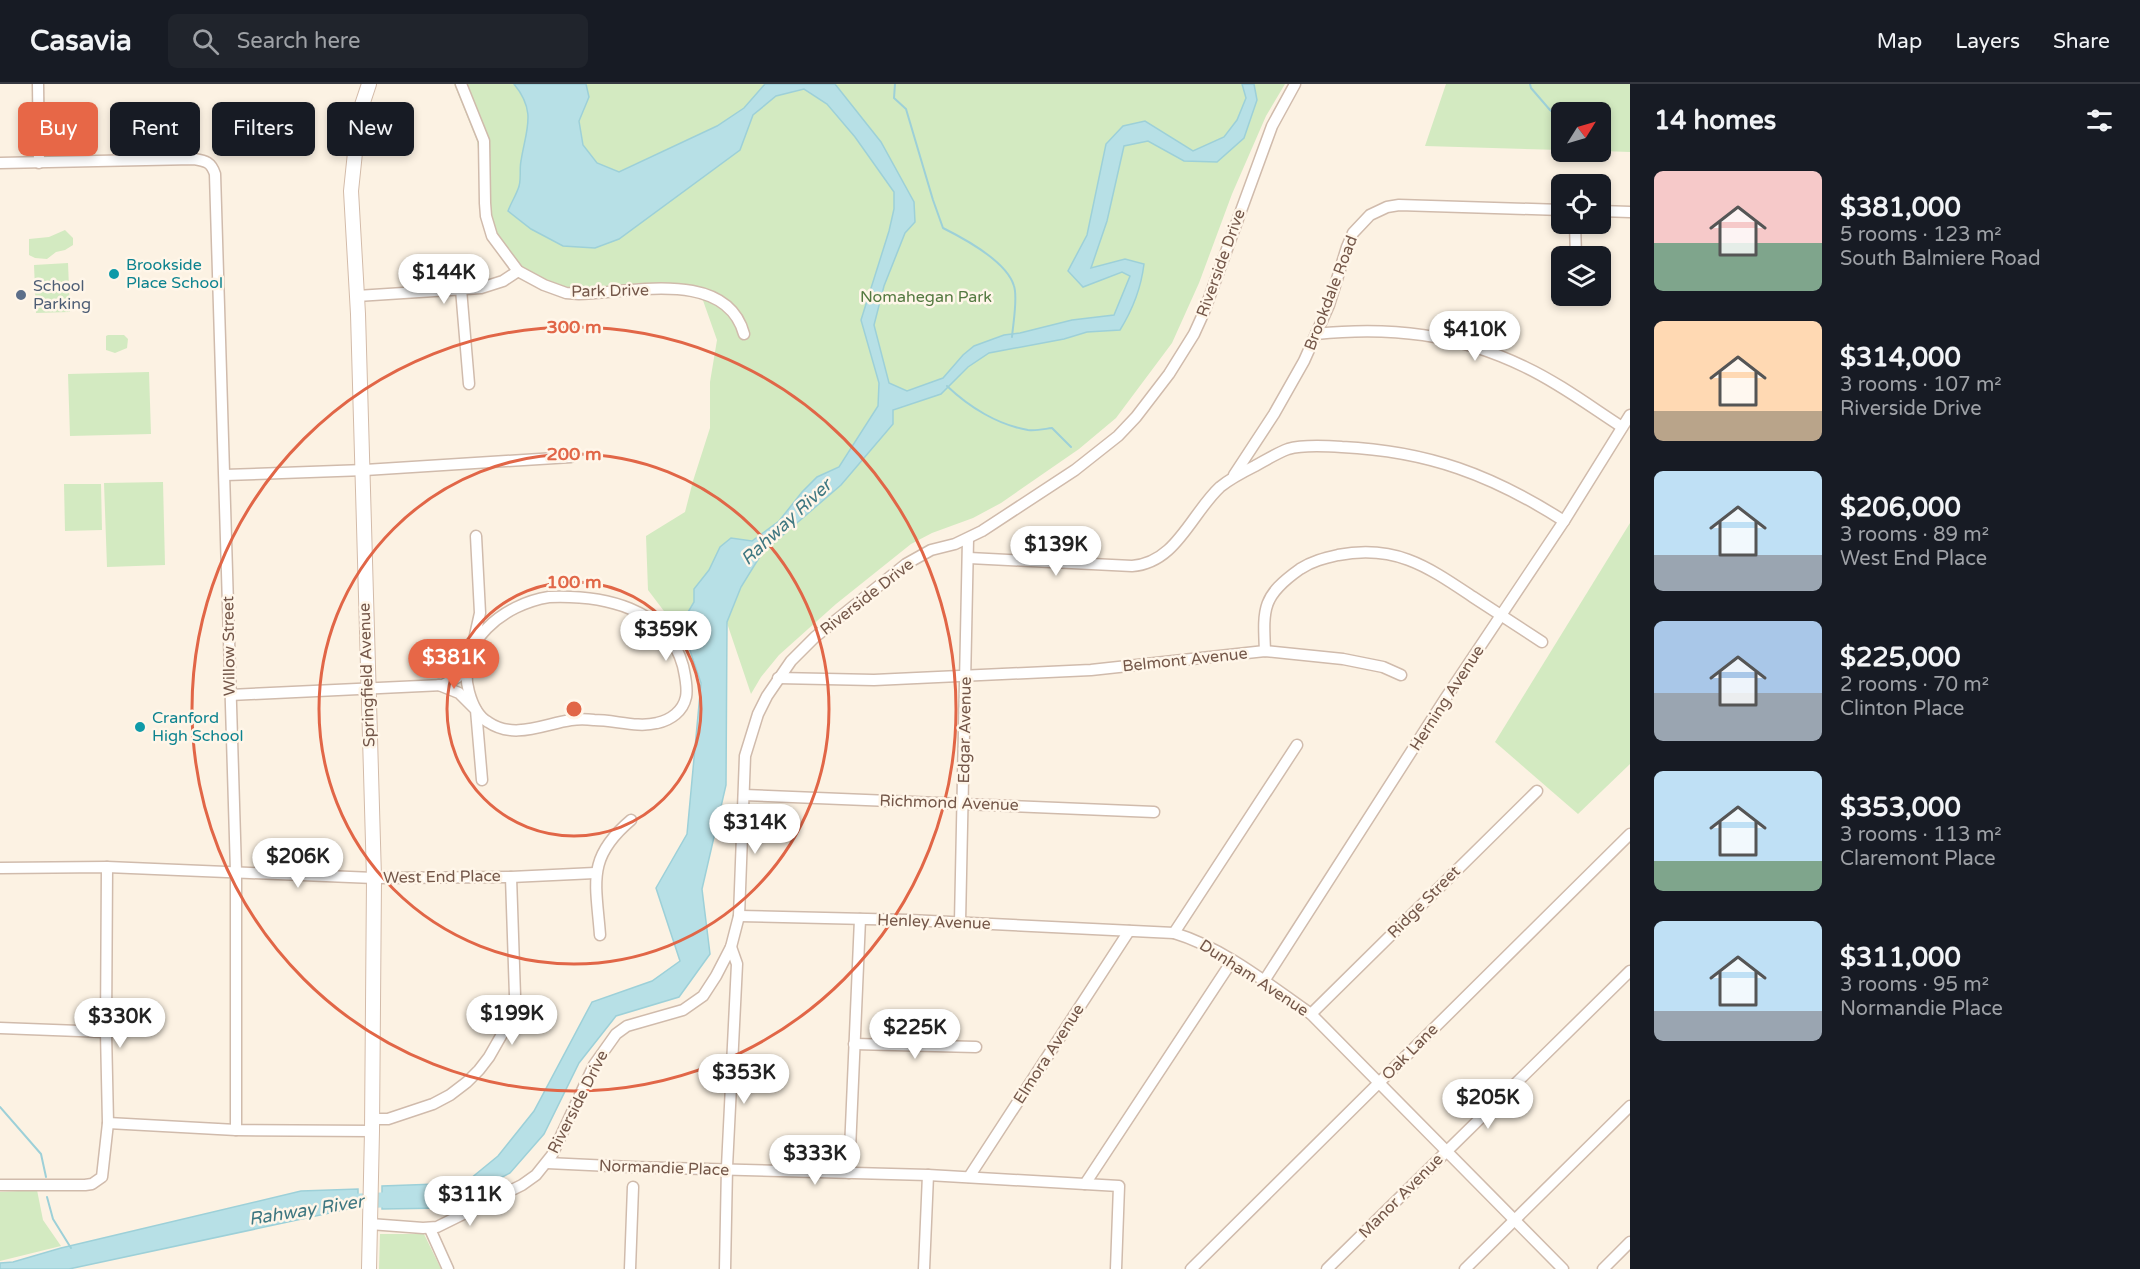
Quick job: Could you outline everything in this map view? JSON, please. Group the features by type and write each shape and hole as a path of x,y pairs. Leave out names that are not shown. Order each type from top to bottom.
{"street":[{"path":"0,163 39,163 38,84"},
{"name":"Springfield Avenue","path":"369,84 359,114 351,191 357,296 374,878 369,1269"},
{"name":"Park Drive","path":"461,84 484,141 486,216 492,236 518,271 544,285 579,294 665,290 700,292 719,299 731,309 741,324 744,334"},
{"name":"Riverside Drive","path":"547,1163 594,1065 610,1040 627,1026 674,1014 691,1006 707,991 731,947 739,916 745,756 750,733 758,714 778,678 791,661 815,638 906,564 931,550 968,539 1075,470 1118,436 1136,417 1169,374 1194,334 1272,126 1295,84"},
{"name":"Willow Street","path":"39,163 194,159 212,165 215,174 236,871 236,1130"},
{"name":"Brookdale Road","path":"1232,478 1274,414 1304,361 1329,305 1350,238 1361,223 1376,212 1399,205 1551,210"},
{"path":"1611,211 1630,212"},
{"path":"357,296 493,285 518,271"},
{"path":"461,289 469,384"},
{"path":"1316,334 1352,330 1388,330 1424,334 1459,342 1527,367 1622,427"},
{"name":"Herning Avenue","path":"1264,981 1564,521 1630,415"},
{"path":"969,558 1143,566 1152,563 1172,548 1197,513 1232,478 1288,449 1330,446 1371,448 1412,454 1453,465 1528,498 1564,521"},
{"path":"225,475 362,470 571,457"},
{"path":"476,536 480,613 478,629 466,663 468,687 476,710 482,780"},
{"name":"Edgar Avenue","path":"960,922 968,539"},
{"path":"1264,651 1263,616 1267,603 1292,575 1308,564 1347,554 1371,552 1429,567 1542,642"},
{"path":"230,695 439,685 455,679 481,636 502,615 529,601 549,597 567,597 609,602 633,609 653,620 672,642 681,659 687,695 681,709 672,717 656,723 573,720 521,731 500,728 487,722 459,693 439,685"},
{"name":"Belmont Avenue","path":"778,678 874,680 1091,670 1264,651 1343,659 1383,667 1401,675"},
{"path":"1174,933 1297,745"},
{"name":"Ridge Street","path":"1311,1014 1537,791"},
{"name":"Richmond Avenue","path":"744,795 1154,812"},
{"path":"600,934 596,873 601,855 609,842 631,820"},
{"name":"Oak Lane","path":"1191,1269 1630,834"},
{"path":"0,1185 92,1184 102,1177 108,1123 107,867"},
{"name":"West End Place","path":"0,868 107,867 374,878 511,877 596,873"},
{"path":"108,1123 236,1130 372,1125 441,1099 467,1082 479,1070 509,1022 514,996 511,877"},
{"name":"Henley Avenue","path":"739,916 960,922 1129,931"},
{"path":"849,1173 860,920"},
{"name":"Dunham Avenue","path":"1129,931 1174,933 1197,940 1264,981 1311,1014 1563,1269"},
{"name":"Elmora Avenue","path":"969,1178 1129,931"},
{"path":"725,1269 727,1170 737,964 731,947"},
{"path":"1085,1184 1232,961"},
{"name":"Manor Avenue","path":"1327,1269 1630,971"},
{"path":"0,1028 106,1032"},
{"path":"854,1044 976,1047"},
{"path":"1465,1269 1630,1106"},
{"path":"370,1224 430,1228 522,1185 547,1163"},
{"name":"Normandie Place","path":"547,1163 928,1175 1119,1186 1116,1269"},
{"path":"924,1269 928,1175"},
{"path":"630,1269 633,1186"},
{"path":"430,1228 448,1269"},
{"path":"1603,1269 1630,1242"}],"green space":[{"name":"Nomahegan Park","path":"454,84 1285,84 1266,116 1232,194 1199,283 1172,343 1116,418 1079,449 1001,503 973,518 932,533 911,544 836,604 779,655 751,694 727,623 680,625 673,623 648,590 646,536 685,512 710,428 710,382 717,340 700,292 579,294 533,280 492,236 477,141"},
{"path":"1446,84 1630,84 1630,152 1611,151 1611,102 1551,102 1551,150 1425,146"},
{"path":"65,230 73,238 73,245 56,252 47,259 29,255 29,239 49,237"},
{"path":"68,263 70,312 36,313 34,265"},
{"path":"124,335 128,339 127,348 115,353 106,350 106,336"},
{"path":"149,372 151,434 70,436 68,374"},
{"path":"163,482 165,565 107,567 104,483"},
{"path":"64,484 101,484 102,530 65,531"},
{"path":"1630,523 1630,764 1578,814 1495,742"},
{"path":"37,1190 43,1220 61,1246 0,1261 0,1192"},
{"path":"380,1234 424,1234 441,1269 379,1269"}],"water":[{"path":"514,84 586,84 589,97 579,121 583,145 597,163 619,172 717,126 744,108 765,84 835,84 881,142 914,202 915,222 905,233 884,286 874,325 889,383 907,391 943,378 974,346 1004,335 1072,320 1114,315 1130,276 1122,272 1083,287 1068,271 1087,235 1106,144 1123,126 1145,121 1193,151 1224,137 1237,120 1246,98 1242,84 1254,84 1257,100 1244,138 1217,162 1184,161 1148,141 1124,146 1107,221 1091,268 1125,259 1144,264 1136,298 1120,330 1087,332 1064,339 989,353 968,367 941,394 893,410 893,424 841,485 762,553 741,587 727,622 726,785 702,889 710,954 679,997 616,1016 579,1063 544,1134 510,1173 445,1208 382,1209 382,1186 465,1183 498,1156 534,1111 592,1002 652,981 680,961 656,888 687,834 701,683 681,624 694,602 694,589 709,570 720,547 731,538 752,541 779,521 817,477 839,467 878,406 879,383 861,320 889,231 894,209 894,192 855,137 827,104 804,89 776,96 753,115 740,150 619,239 595,248 563,246 531,229 508,211 519,186 520,164 528,121 526,103"},
{"path":"358,1189 358,1207 69,1269 0,1269 0,1263 13,1262 61,1248 301,1191"}],"waterway":[{"path":"895,84 894,98 906,109 943,228 984,252 1010,277 1015,291 1012,337"},
{"path":"1530,84 1551,111"},
{"path":"947,386 974,408 1006,424 1028,430 1052,428 1071,447"},
{"path":"0,1107 41,1154 46,1177"},
{"path":"47,1197 53,1219 71,1248"},
{"name":"Rahway River","path":"339,1202 402,1199"}],"place":[{"name":"Brookside Place School","path":"114,274"},
{"name":"School Parking","path":"21,295"},
{"name":"Cranford High School","path":"140,727"}]}
